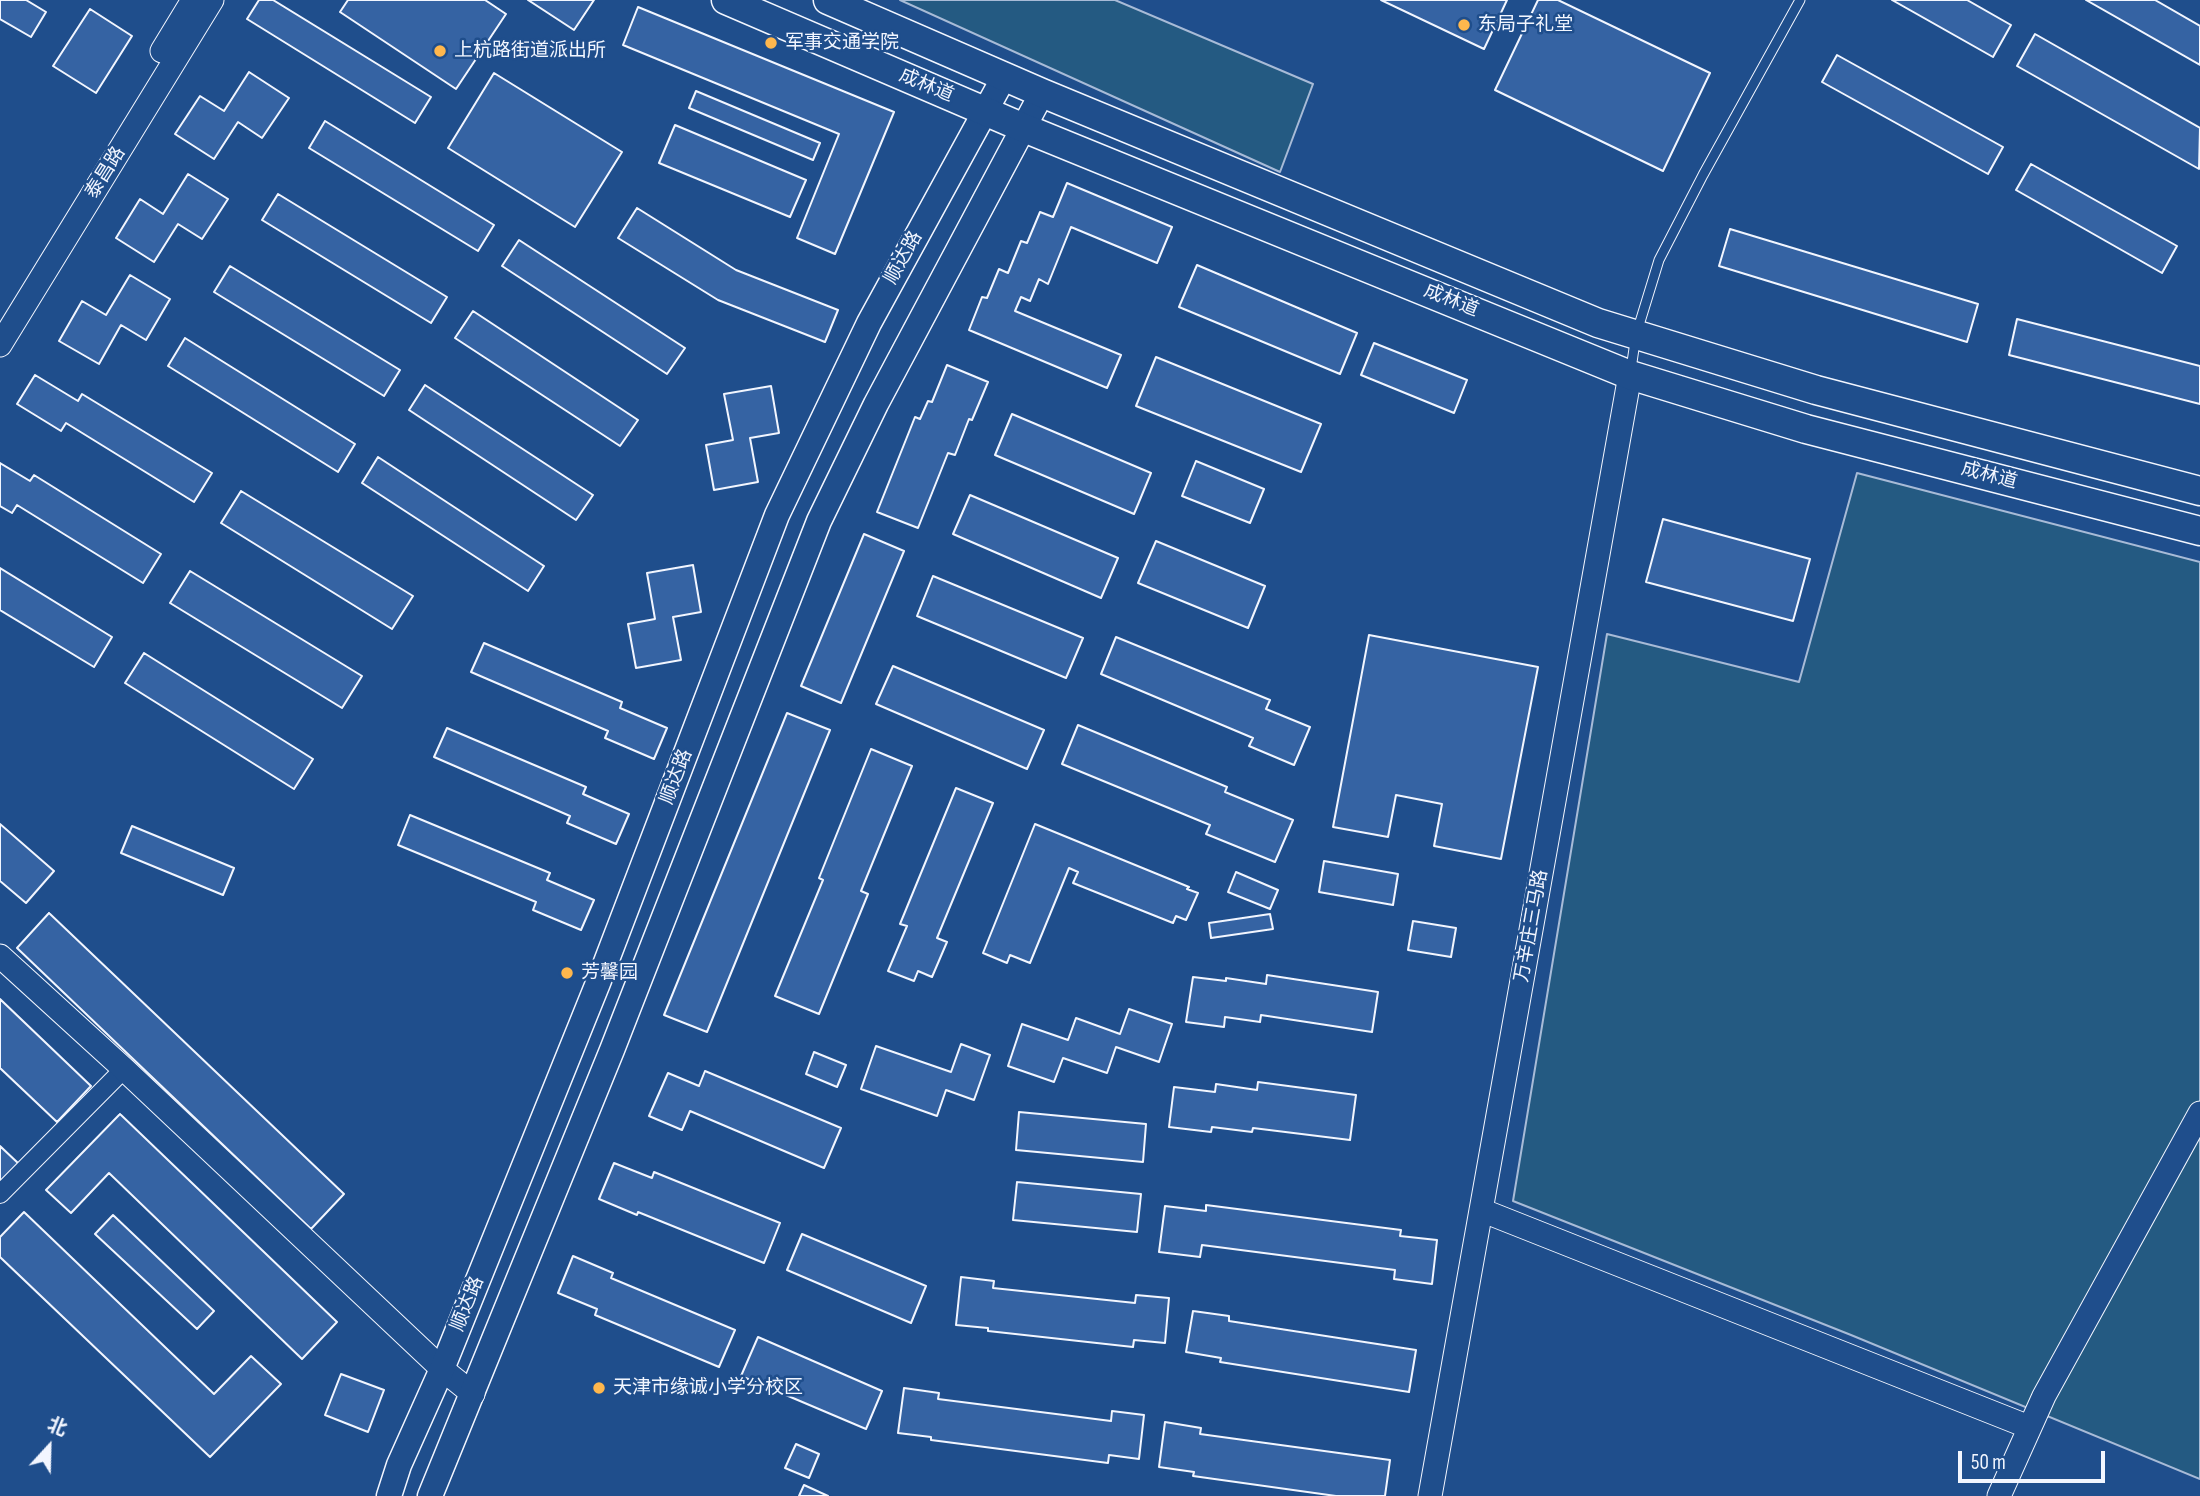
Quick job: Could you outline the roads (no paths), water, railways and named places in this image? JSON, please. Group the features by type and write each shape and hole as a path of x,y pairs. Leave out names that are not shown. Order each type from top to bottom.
{"main road":[{"name":"成林道","path":"726,0 1024,128 1630,375 1806,429 2200,531"},
{"name":"成林道","path":"828,0 1042,93 1598,323 1816,390 2200,491"},
{"name":"顺达路","path":"389,1496 399,1465 442,1369 603,970 777,515 869,323 1004,77"},
{"name":"顺达路","path":"433,1491 680,878 819,521 876,404 1042,93"},
{"path":"382,1496 399,1465"}],"street":[{"name":"泰昌路","path":"0,316 193,0"},
{"name":"泰昌路","path":"0,345 212,0"},
{"name":"万辛庄三马路","path":"1432,1487 1630,375"},
{"path":"0,956 442,1369 474,1394"},
{"path":"0,1194 124,1069"},
{"path":"1999,1496 2044,1396 2200,1113"},
{"path":"1481,1210 2029,1427"}],"lane":[{"path":"1630,375 1636,335 1659,260 1800,0"}],"place":[{"name":"东局子礼堂","path":"1464,25"},
{"name":"军事交通学院","path":"771,43"},
{"name":"上杭路街道派出所","path":"440,51"},
{"name":"芳馨园","path":"567,973"},
{"name":"天津市缘诚小学分校区","path":"599,1388"}]}
